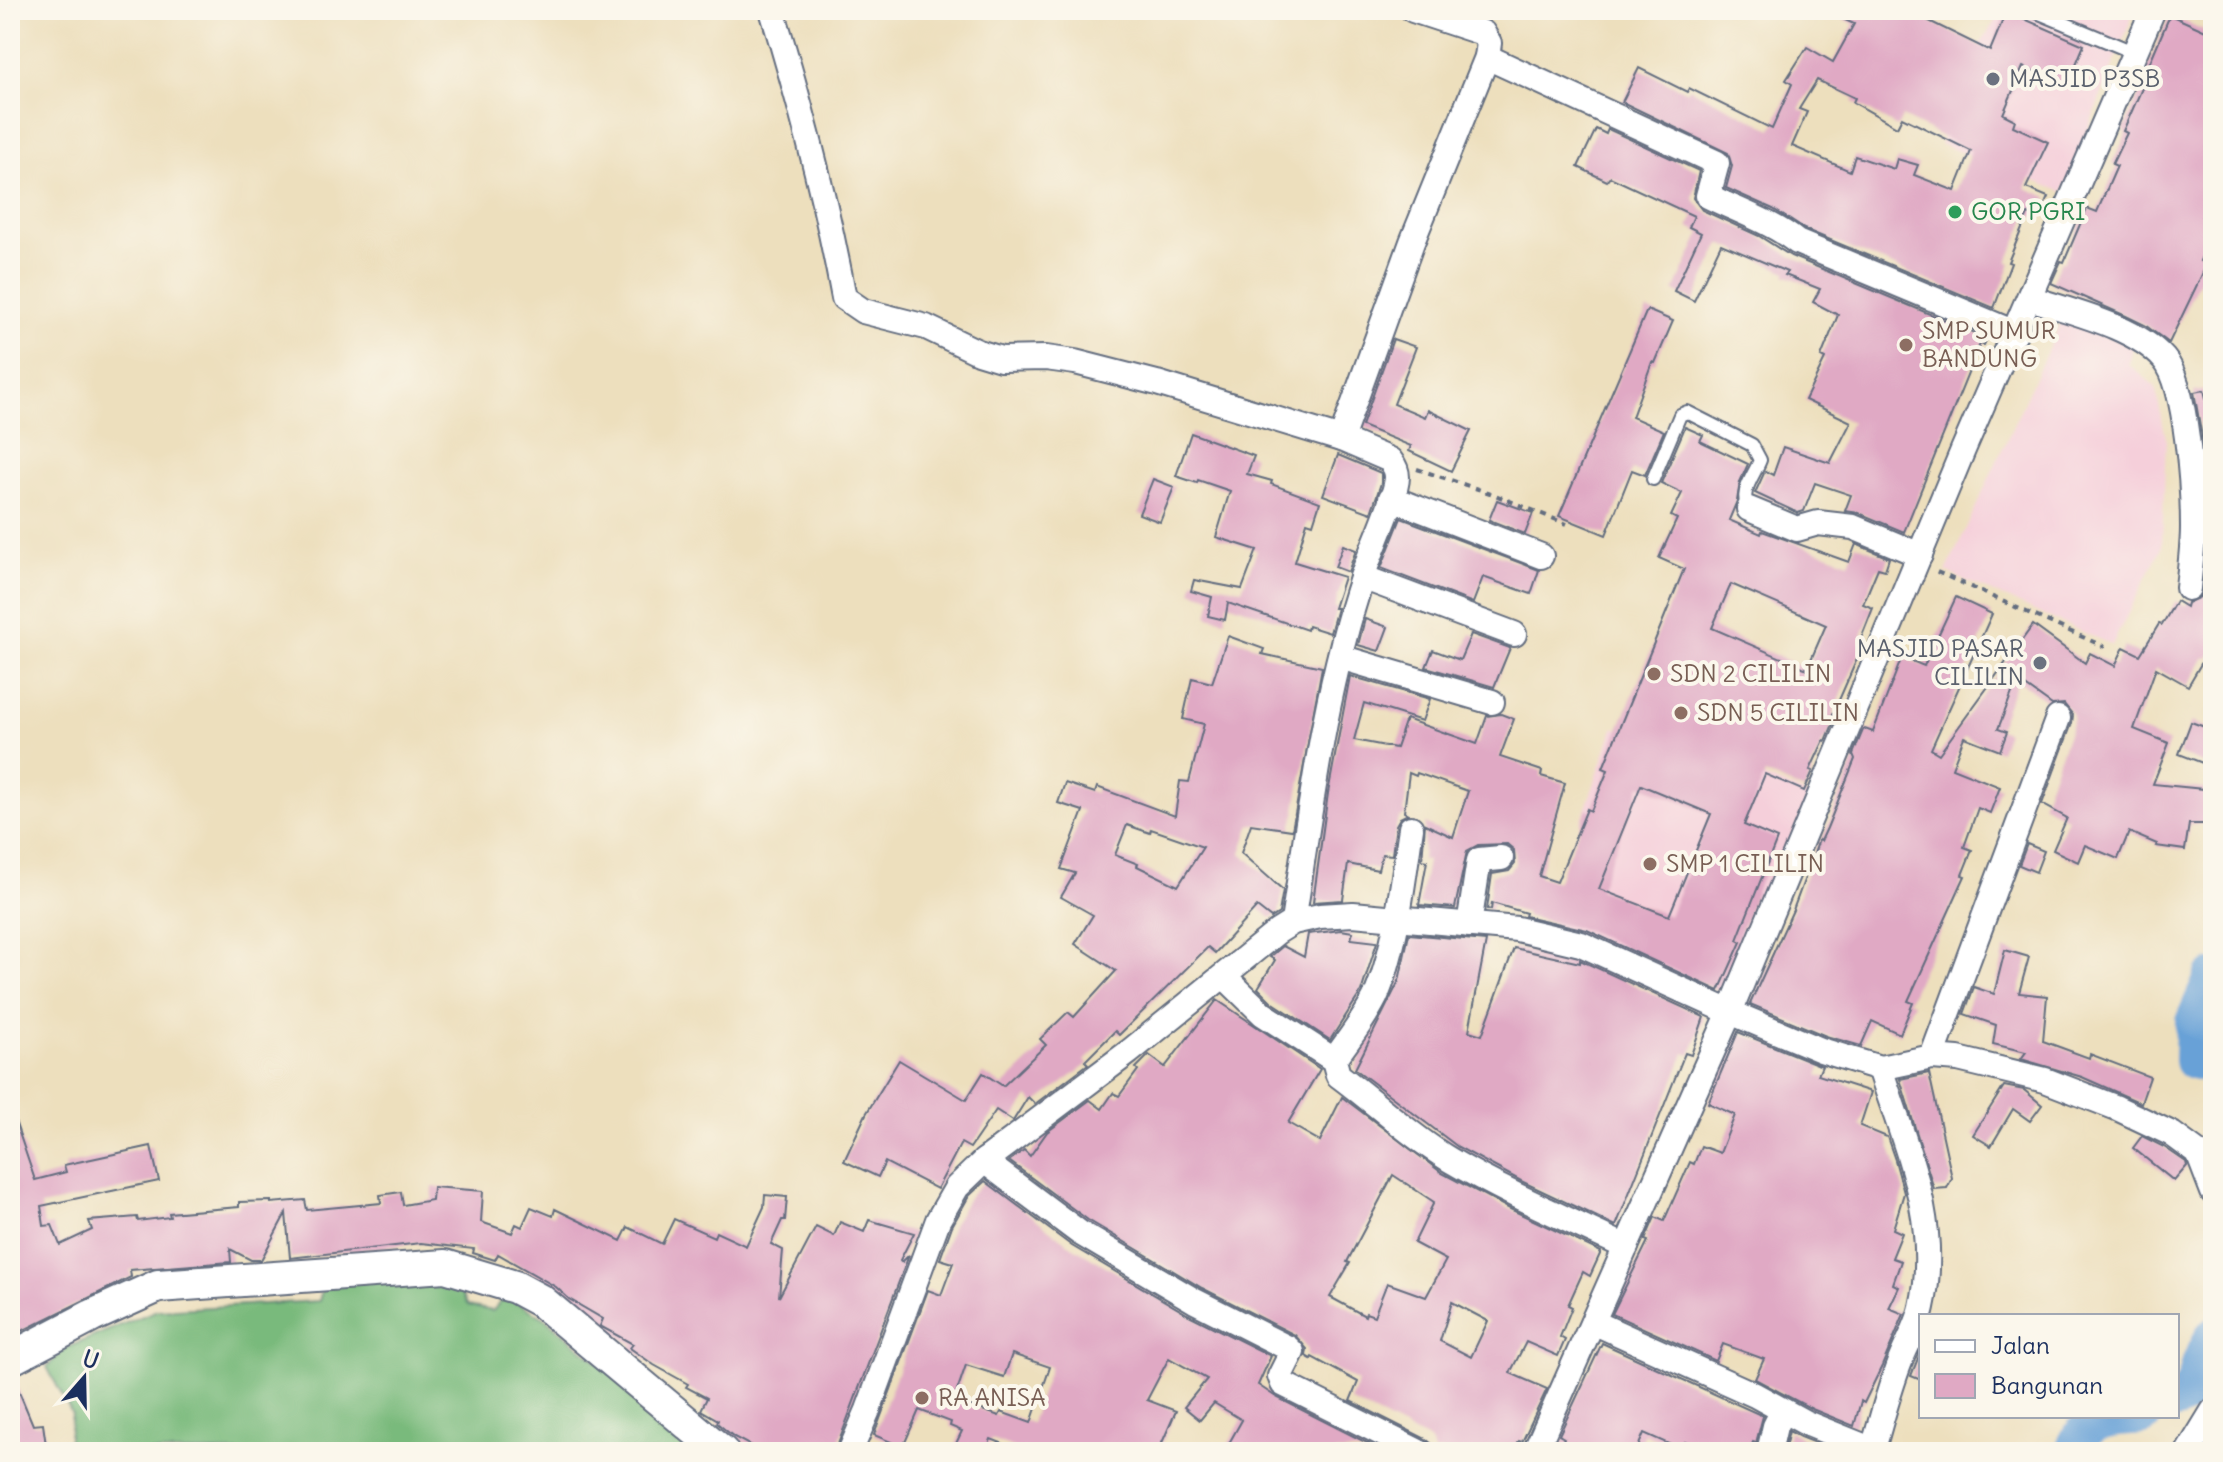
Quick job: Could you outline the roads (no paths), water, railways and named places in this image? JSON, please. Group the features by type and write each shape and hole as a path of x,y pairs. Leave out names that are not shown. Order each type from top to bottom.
{"main road":[{"path":"10,1359 158,1286 445,1266 493,1279 541,1301 722,1452"}],"street":[{"path":"772,10 806,121 847,303 863,311 926,327 978,352 1001,359 1046,358 1075,362 1157,383 1341,439 1390,460 1395,466 1397,476 1362,577 1314,773 1293,922"},
{"path":"1341,439 1412,242 1487,57 1489,43 1483,33 1413,10"},
{"path":"1535,1452 1730,1012 1918,559 2153,10"},
{"path":"1487,57 1717,163 1708,196 1744,215 1781,229 1797,242 2015,333"},
{"path":"2030,298 2135,336 2166,361 2178,393 2191,472 2193,530 2188,588"},
{"path":"1391,498 1541,556"},
{"path":"1749,509 1797,529 1818,523 1853,527 1918,559"},
{"path":"1362,577 1514,634"},
{"path":"1340,657 1492,702"},
{"path":"1932,1057 2058,718"},
{"path":"1334,1060 1375,998 1397,918 1411,828"},
{"path":"1469,925 1479,860 1501,858"},
{"path":"850,1452 945,1203 957,1187 984,1161 1129,1052 1293,922 1320,916 1353,914 1517,929 1581,944 1821,1050 1880,1068 1932,1057 1958,1059 2045,1080 2117,1108 2172,1134 2198,1153 2213,1192"},
{"path":"1224,976 1263,1014 1334,1060 1338,1075 1374,1101 1383,1113 1452,1161 1626,1247"},
{"path":"1880,1068 1922,1198 1927,1224 1928,1257 1920,1314"},
{"path":"984,1161 1080,1233 1195,1301 1288,1348 1292,1356 1280,1376 1283,1384 1419,1452"},
{"path":"1593,1322 1755,1395 1782,1412 1873,1451 1884,1403 1919,1316"},
{"path":"2188,1452 2213,1411"},
{"path":"1769,1452 1782,1412"}],"lane":[{"path":"2037,12 2133,52"},
{"path":"1653,479 1680,415 1687,412 1756,449 1760,460 1744,495 1745,505 1749,509"}],"waterway":[{"path":"2213,978 2194,1022 2193,1060 2213,1064"},
{"path":"2179,1400 2194,1385 2213,1337"},
{"path":"2073,1452 2092,1425 2121,1418"}],"place":[{"name":"MASJID P3SB","path":"1993,79"},
{"name":"GOR PGRI","path":"1955,212"},
{"name":"SMP SUMUR BANDUNG","path":"1906,345"},
{"name":"MASJID PASAR CILILIN","path":"2040,663"},
{"name":"SDN 2 CILILIN","path":"1654,674"},
{"name":"SDN 5 CILILIN","path":"1681,713"},
{"name":"SMP 1 CILILIN","path":"1650,864"},
{"name":"RA ANISA","path":"922,1398"}]}
